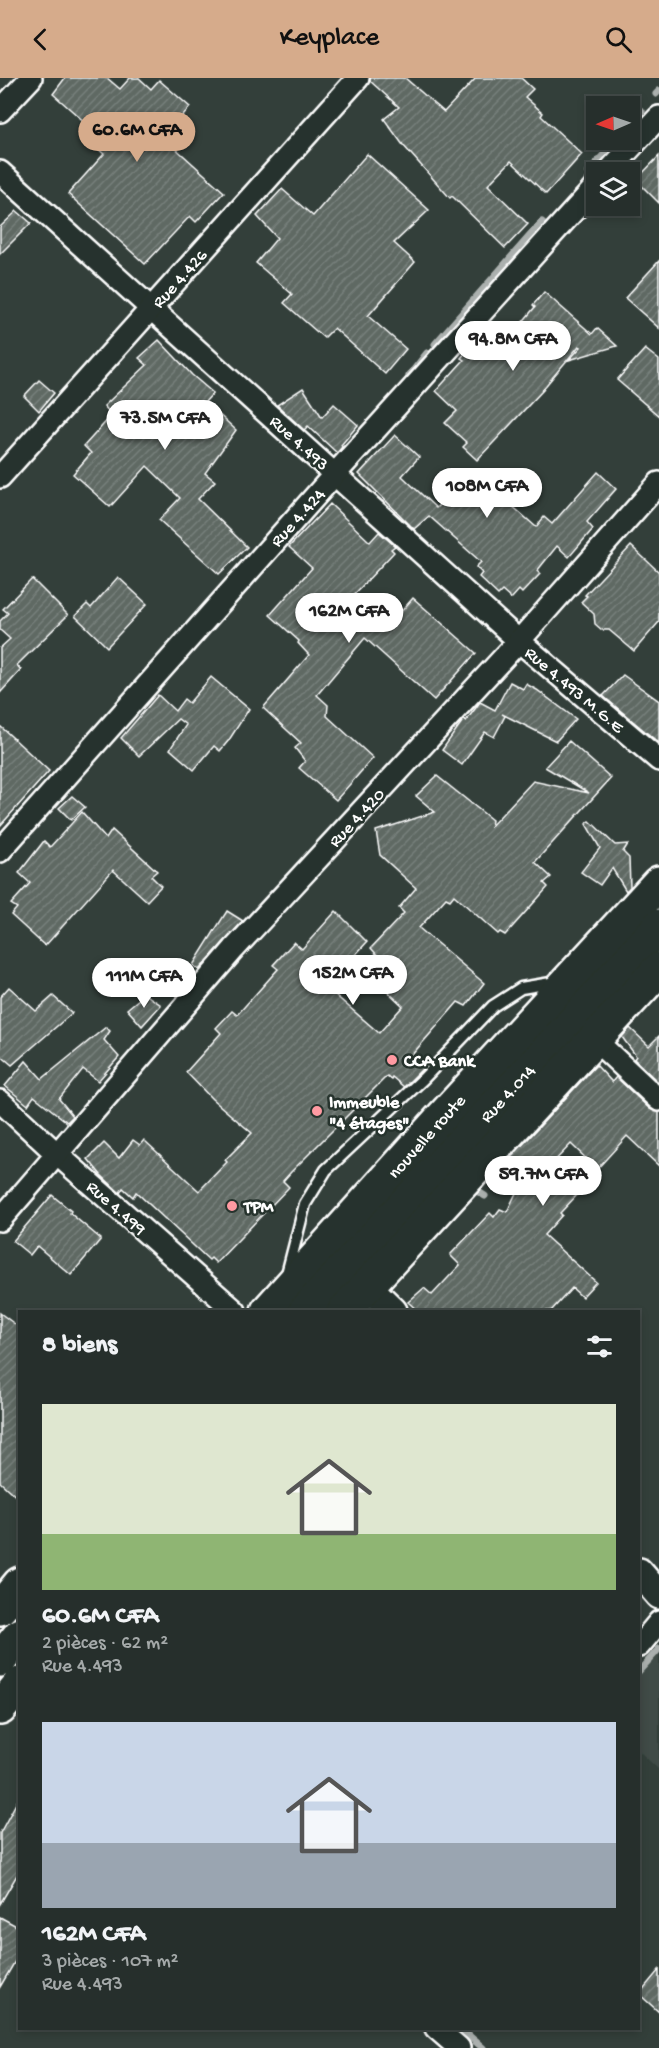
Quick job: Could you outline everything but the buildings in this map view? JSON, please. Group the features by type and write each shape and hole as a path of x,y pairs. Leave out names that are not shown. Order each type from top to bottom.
{"highway":[{"name":"nouvelle route","path":"284,1307 569,979 659,883"},
{"name":"Rue 4.014","path":"284,1307 358,1276 659,926"},
{"path":"344,1310 358,1276 594,1040 659,969"},
{"path":"0,1608 18,1586"},
{"path":"0,1660 18,1638"},
{"path":"0,1708 18,1686"}],"street":[{"path":"0,111 31,78"},
{"name":"Rue 4.426","path":"0,477 358,78"},
{"path":"617,162 659,117"},
{"name":"Rue 4.493","path":"0,172 519,641"},
{"name":"Rue 4.424","path":"0,851 335,474 586,197"},
{"name":"Rue 4.420","path":"0,1220 234,949 519,641 659,483"},
{"name":"Rue 4.493 M.G.E","path":"519,641 659,760"},
{"path":"594,1040 659,1100"},
{"name":"Rue 4.499","path":"0,1101 234,1310"},
{"path":"358,1276 392,1310"},
{"path":"640,1573 659,1595"},
{"path":"640,1645 659,1622"},
{"path":"438,2030 459,2048"}],"lane":[{"path":"284,1307 305,1204 326,1170 423,1079 493,1006 521,988 569,979"}],"shaded area":[{"path":"659,1652 659,1770 640,1752 640,1674"}],"waterway":[{"path":"656,94 659,91"},
{"path":"597,162 608,150"},
{"path":"435,344 542,222"},
{"path":"409,376 427,353"},
{"path":"469,1186 485,1196"},
{"path":"640,1670 659,1649"},
{"path":"462,2030 483,2048"}],"place":[{"name":"CCA Bank","path":"392,1060"},
{"name":"Immeuble \"4 étages\"","path":"317,1111"},
{"name":"TPM","path":"232,1206"}]}
